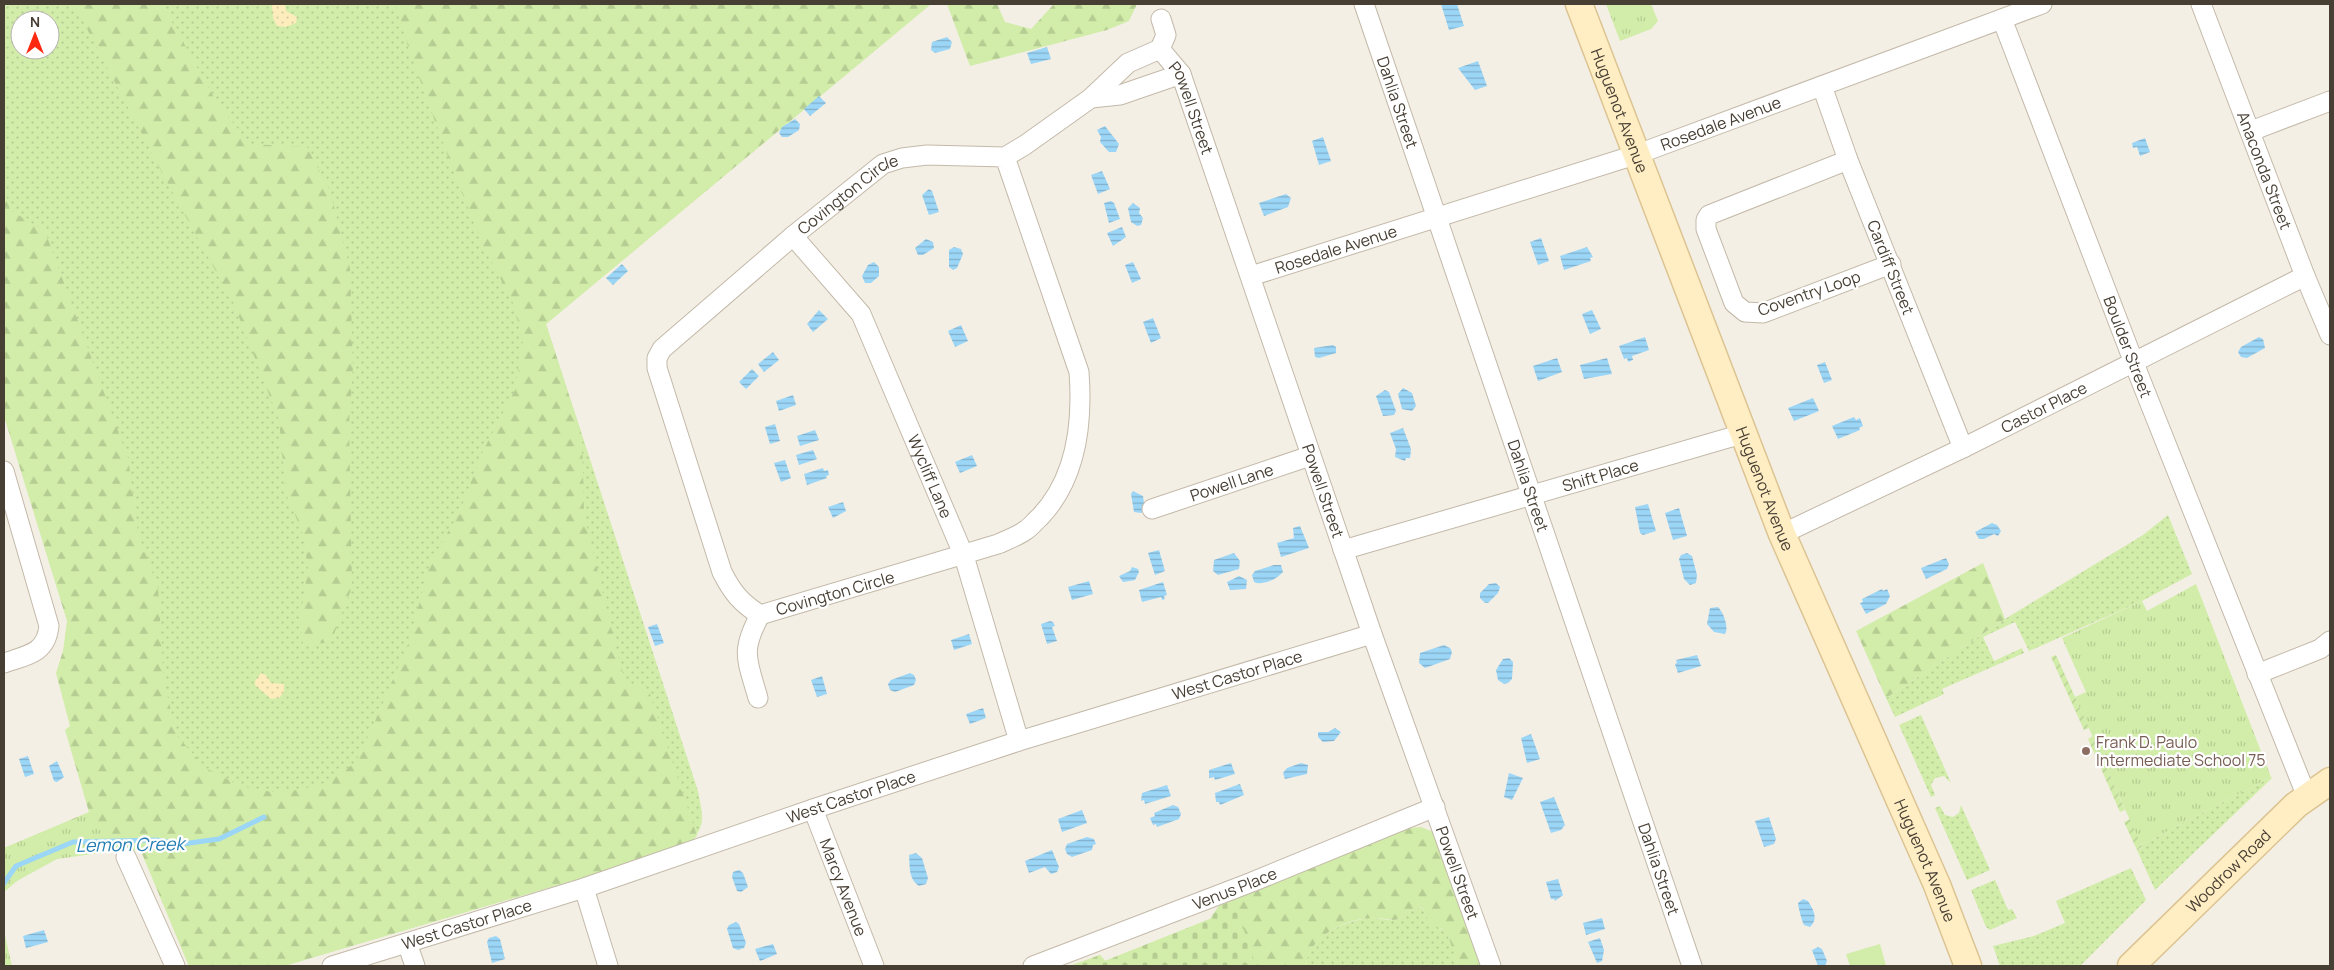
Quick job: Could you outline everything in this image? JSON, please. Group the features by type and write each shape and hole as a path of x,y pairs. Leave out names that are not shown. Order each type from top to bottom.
{"street":[{"name":"Dahlia Street","path":"1364,4 1692,966"},
{"name":"Huguenot Avenue","path":"1579,4 1638,154 1668,242 1782,534 1937,885 1968,966"},
{"name":"Rosedale Avenue","path":"1251,276 1638,154 2042,4"},
{"name":"Anaconda Street","path":"2201,4 2305,276 2330,335"},
{"name":"Powell Street","path":"1161,19 1166,35 1160,49 1180,74 1251,276 1310,456 1372,634 1491,966"},
{"name":"Boulder Street","path":"2002,19 2133,361 2306,797"},
{"path":"1005,157 1091,98 1128,63 1160,49"},
{"path":"1091,98 1120,95 1180,74"},
{"name":"Cardiff Street","path":"1822,86 1848,160 1963,448"},
{"path":"2251,131 2330,101"},
{"name":"Covington Circle","path":"927,155 1005,157 1079,372 1081,397 1076,450 1067,476 1046,510 1027,530 998,544 964,556 760,615 744,605 722,572 657,368 657,358 662,349 793,236 883,164 902,158 927,155"},
{"name":"Coventry Loop","path":"1848,160 1709,215 1706,220 1706,229 1734,303 1745,312 1763,313 1890,264"},
{"name":"Wycliff Lane","path":"793,236 861,314 964,556 1019,741"},
{"name":"Castor Place","path":"1782,534 1963,448 2305,276"},
{"name":"Shift Place","path":"1343,550 1742,434"},
{"name":"Powell Lane","path":"1152,509 1310,456"},
{"path":"4,471 47,613 49,626 48,639 35,652 4,663"},
{"path":"758,698 747,659 747,648 748,637 760,615"},
{"name":"West Castor Place","path":"332,966 584,888 813,809 1019,741 1372,634"},
{"path":"2257,674 2320,649 2330,641"},
{"name":"Woodrow Road","path":"2131,966 2306,797 2330,781"},
{"name":"Venus Place","path":"1033,966 1252,882 1435,807"},
{"name":"Marcy Avenue","path":"813,809 874,966"},
{"path":"126,857 176,966"},
{"path":"584,888 608,966"},
{"path":"407,943 415,966"}],"green space":[{"path":"4,4 931,4 546,324 698,791 702,821 693,840 686,847 284,966 189,966 141,851 4,416"},
{"path":"74,4 162,4 217,103 250,144 307,147 330,191 350,268 353,368 349,423 352,587 331,642 303,645 300,618 308,568 302,531 286,494 279,420 234,304 169,186"},
{"path":"396,4 931,4 546,324 582,436 584,514 620,665 626,681 649,691 697,836 686,847 284,966 189,966 141,851 98,852 56,859 28,873 4,892 4,848 89,812 65,730 70,726 56,673 63,651 67,621 4,416 4,187 10,210 45,231 128,458 138,532 158,588 164,682 177,736 206,768 240,786 272,792 298,790 325,783 355,763 374,724 409,642 430,563 459,513 483,451 515,390 523,340 512,300 483,246 447,154 409,50"},
{"path":"947,4 997,4 1005,22 1031,29 1054,4 1137,4 1129,21 1107,30 970,66"},
{"path":"1606,4 1651,4 1658,21 1651,29 1620,41"},
{"path":"1614,4 1643,4 1646,12 1621,21"},
{"path":"2168,515 2192,574 2142,601 2029,651 2015,622 1983,637 1994,661 2022,648 2024,653 1942,689 1944,694 1895,717 1886,698 2005,619 2143,535"},
{"path":"1983,563 2005,619 1886,698 1856,631"},
{"path":"2196,584 2271,777 2141,845 2075,697 2086,692 2062,638 2142,601 2147,611"},
{"path":"2056,655 2089,728 2084,730 2051,657"},
{"path":"1921,715 1951,783 1944,776 1935,778 1931,785 1935,795 1931,797 1899,725"},
{"path":"2093,736 2125,810 2120,812 2088,739"},
{"path":"2271,777 2155,890 2137,850 2142,848 2141,845"},
{"path":"1961,805 1990,870 1967,880 1935,808 1940,806 1945,815 1953,817 1959,813"},
{"path":"89,813 114,851 57,859 15,882 4,892 4,848"},
{"path":"2130,819 2142,847 2137,850 2124,822"},
{"path":"1421,827 1436,833 1483,966 1458,966 1449,938 1441,928 1431,926 1422,907 1394,920 1360,919 1339,926 1320,939 1313,947 1308,956 1306,966 1204,966 1178,959 1070,966 1100,955 1105,961 1210,919 1219,906 1409,828"},
{"path":"2131,868 2146,900 2080,966 2000,966 1993,946 2034,936 2065,923 2056,901"},
{"path":"1995,880 2008,910 2012,909 2017,918 1990,930 1986,927 1971,890"},
{"path":"1234,900 1256,966 1070,966 1100,955 1105,961 1210,919 1219,906"},
{"path":"1422,907 1427,917 1448,936 1458,966 1306,966 1308,956 1319,939 1338,927 1368,918 1395,920"},
{"path":"4,931 12,966 4,966"},
{"path":"1880,944 1886,966 1850,966 1846,954"}],"sand":[{"path":"272,4 285,4 286,11 297,17 296,23 286,27 277,26 273,18"},
{"path":"261,673 266,675 271,683 284,684 284,692 279,698 271,699 255,685 255,681"}],"water":[{"path":"1441,4 1457,4 1464,26 1449,30"},
{"path":"947,37 952,42 950,49 935,53 931,50 932,42"},
{"path":"1047,47 1051,59 1031,64 1027,53"},
{"path":"1478,61 1487,86 1475,90 1458,68"},
{"path":"819,96 826,103 810,116 804,109"},
{"path":"795,119 800,124 799,130 788,137 782,137 779,133 782,127"},
{"path":"1105,126 1119,144 1116,152 1109,152 1100,142 1101,137 1097,130"},
{"path":"1323,137 1331,161 1319,165 1312,141"},
{"path":"2145,138 2150,152 2140,156 2137,147 2133,148 2132,143"},
{"path":"1102,171 1110,189 1098,194 1091,175"},
{"path":"929,189 932,191 939,212 929,215 922,195"},
{"path":"1286,194 1291,198 1288,207 1264,216 1259,203"},
{"path":"1111,201 1114,203 1120,219 1109,223 1104,203"},
{"path":"1133,203 1140,208 1139,213 1143,218 1141,225 1137,226 1131,222 1128,208"},
{"path":"1122,227 1126,237 1113,246 1107,233"},
{"path":"1541,238 1549,261 1538,265 1530,242"},
{"path":"926,239 933,242 934,248 923,255 918,255 915,248"},
{"path":"954,247 961,249 963,254 957,268 953,270 949,267 949,250"},
{"path":"1587,247 1593,257 1590,258 1591,261 1564,270 1560,256"},
{"path":"874,262 879,267 879,276 871,283 865,283 862,276 868,265"},
{"path":"1133,262 1141,279 1132,283 1125,265"},
{"path":"622,264 628,271 613,285 606,278"},
{"path":"819,310 828,319 813,332 807,324"},
{"path":"1592,310 1601,329 1590,334 1582,314"},
{"path":"1153,318 1161,338 1151,343 1143,322"},
{"path":"961,325 968,341 955,347 948,331"},
{"path":"1645,337 1649,350 1632,356 1633,360 1628,362 1627,358 1624,359 1619,346"},
{"path":"2259,337 2263,339 2265,348 2247,358 2241,357 2238,352 2241,347"},
{"path":"1333,345 1336,347 1336,353 1319,358 1315,357 1314,348"},
{"path":"773,352 779,360 764,372 758,364"},
{"path":"1557,358 1562,372 1538,381 1533,366"},
{"path":"1607,358 1612,374 1584,379 1580,365"},
{"path":"1825,362 1832,380 1824,383 1817,365"},
{"path":"752,369 759,376 746,389 739,382"},
{"path":"1403,388 1412,393 1416,406 1412,411 1402,409 1398,394"},
{"path":"1385,390 1389,392 1396,411 1394,415 1383,416 1376,396"},
{"path":"793,395 796,405 779,411 776,401"},
{"path":"1813,398 1819,411 1794,421 1788,408"},
{"path":"1854,417 1856,420 1860,418 1863,426 1859,428 1860,430 1838,439 1832,426"},
{"path":"775,424 780,441 770,444 765,427"},
{"path":"1403,428 1411,449 1410,458 1406,458 1405,461 1395,457 1396,449 1390,433"},
{"path":"815,430 819,440 800,446 797,436"},
{"path":"813,450 817,459 799,465 796,455"},
{"path":"972,455 977,466 960,473 955,462"},
{"path":"785,460 791,478 781,482 774,463"},
{"path":"823,468 824,471 828,470 829,475 826,476 827,478 807,485 804,474"},
{"path":"1133,491 1143,496 1145,510 1141,513 1134,512 1131,494"},
{"path":"843,502 846,511 833,518 828,507"},
{"path":"1648,504 1656,531 1643,535 1640,533 1635,507"},
{"path":"1679,508 1687,536 1673,540 1665,513"},
{"path":"1992,523 1997,525 2001,531 1998,536 1994,534 1984,539 1979,539 1975,532"},
{"path":"1300,526 1309,548 1281,557 1277,543 1294,538 1293,528"},
{"path":"1159,550 1165,571 1155,575 1148,553"},
{"path":"1234,553 1240,561 1239,569 1218,575 1213,571 1214,560"},
{"path":"1687,553 1692,556 1697,575 1696,583 1690,585 1684,579 1679,559 1681,555"},
{"path":"1946,558 1949,564 1947,569 1926,579 1921,568"},
{"path":"1274,565 1281,565 1283,572 1280,575 1266,582 1254,582 1252,575 1255,571"},
{"path":"1132,567 1138,569 1139,572 1135,580 1123,582 1119,576 1130,571"},
{"path":"1239,576 1247,580 1246,589 1230,590 1227,582"},
{"path":"1089,581 1093,594 1072,600 1068,587"},
{"path":"1163,582 1167,595 1164,596 1165,599 1162,600 1161,597 1142,602 1139,590"},
{"path":"1496,583 1500,587 1498,593 1488,603 1485,603 1480,598 1480,593 1489,584"},
{"path":"1882,589 1883,591 1887,589 1890,596 1886,604 1866,614 1860,603 1863,602 1862,599"},
{"path":"1718,607 1725,620 1725,634 1714,632 1707,624 1710,608"},
{"path":"1050,621 1055,626 1052,627 1057,641 1047,644 1041,624"},
{"path":"657,624 664,643 655,646 648,627"},
{"path":"969,634 972,644 954,650 951,640"},
{"path":"1444,645 1450,648 1452,652 1450,659 1425,668 1419,663 1420,653"},
{"path":"1697,655 1701,666 1678,673 1675,664 1677,663 1676,660"},
{"path":"1509,658 1513,662 1512,679 1504,684 1498,680 1496,670 1503,659"},
{"path":"910,673 914,675 916,680 914,685 895,692 890,690 888,684 891,680"},
{"path":"822,676 827,694 817,697 811,680"},
{"path":"983,708 986,718 970,724 966,714"},
{"path":"1335,728 1341,732 1334,741 1323,742 1318,737 1318,732 1328,732"},
{"path":"1531,734 1540,759 1527,763 1521,738"},
{"path":"28,756 34,774 25,777 19,759"},
{"path":"57,761 64,777 57,782 54,781 49,766"},
{"path":"1231,763 1235,774 1215,780 1214,777 1209,778 1209,770"},
{"path":"1301,763 1308,765 1307,774 1285,779 1283,773 1287,768"},
{"path":"1509,773 1523,778 1512,800 1504,797"},
{"path":"1240,784 1244,795 1220,805 1219,802 1216,802 1215,793"},
{"path":"1167,785 1171,796 1145,804 1144,800 1141,801 1142,793"},
{"path":"1554,797 1565,825 1561,830 1551,833 1540,802"},
{"path":"1173,805 1178,807 1181,814 1179,819 1157,827 1156,824 1153,825 1150,818 1155,816 1154,813"},
{"path":"1082,810 1087,823 1062,832 1058,819"},
{"path":"1769,817 1776,839 1774,844 1764,847 1755,821"},
{"path":"1087,837 1094,839 1096,844 1093,845 1092,850 1072,857 1067,854 1065,849 1067,844"},
{"path":"1052,850 1059,867 1057,872 1051,874 1045,867 1029,873 1025,861"},
{"path":"916,853 922,858 928,878 926,884 919,886 911,876 910,867 909,855"},
{"path":"739,870 743,873 748,887 741,892 737,891 732,877 733,872"},
{"path":"1558,879 1563,895 1555,901 1551,899 1546,882"},
{"path":"1803,899 1808,901 1812,907 1815,917 1810,927 1804,925 1799,910 1798,903"},
{"path":"1602,918 1605,929 1586,935 1583,923"},
{"path":"736,922 739,924 746,943 744,948 738,950 733,948 727,929 729,925"},
{"path":"44,930 48,942 26,948 23,936"},
{"path":"496,936 500,939 505,959 492,963 487,942 489,938"},
{"path":"1600,938 1604,950 1602,961 1597,963 1588,942"},
{"path":"773,944 777,954 760,961 755,949"},
{"path":"1818,947 1822,949 1827,961 1825,966 1818,966 1812,950"}],"waterway":[{"name":"Lemon Creek","path":"4,883 16,866 73,842 156,840 182,844 219,839 264,817"}],"place":[{"name":"Frank D. Paulo Intermediate School 75","path":"2086,751"}]}
